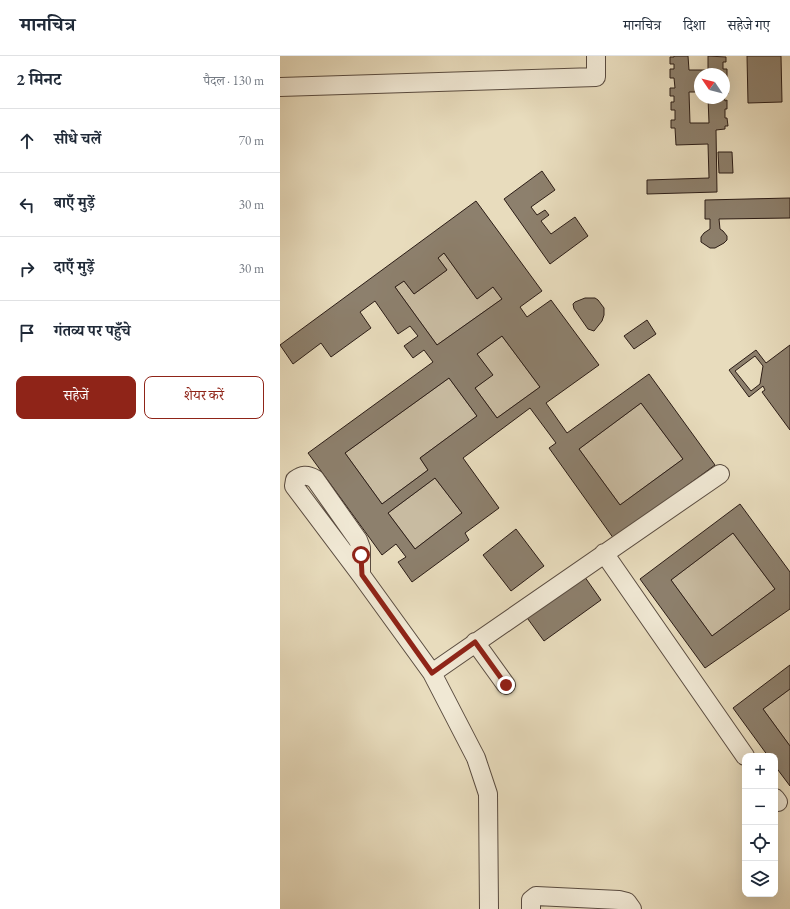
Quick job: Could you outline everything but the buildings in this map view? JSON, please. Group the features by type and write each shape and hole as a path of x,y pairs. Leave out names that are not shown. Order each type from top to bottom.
{"street":[{"path":"280,87 596,77 596,56"},
{"path":"432,673 720,474"},
{"path":"362,575 361,548 358,540 315,479 308,475 300,476 295,480 294,486 362,575 432,673 476,758 488,794 489,909"},
{"path":"604,553 744,753"},
{"path":"475,642 506,685"},
{"path":"531,909 531,900 536,896 619,900 627,902 632,909"}],"shaded area":[{"path":"444,253 477,299 493,287 502,299 437,345 395,287 404,281 414,294 447,270 438,258"},
{"path":"502,336 540,387 497,418 475,388 492,375 477,354"},
{"path":"449,378 477,416 420,458 428,470 382,504 345,453"},
{"path":"641,403 683,459 620,505 579,449"},
{"path":"435,478 462,513 415,549 388,513"},
{"path":"733,533 775,589 712,636 671,580"},
{"path":"790,689 790,746 763,709"}],"route":[{"path":"361,555 362,575 432,673 475,642 506,685"}]}
